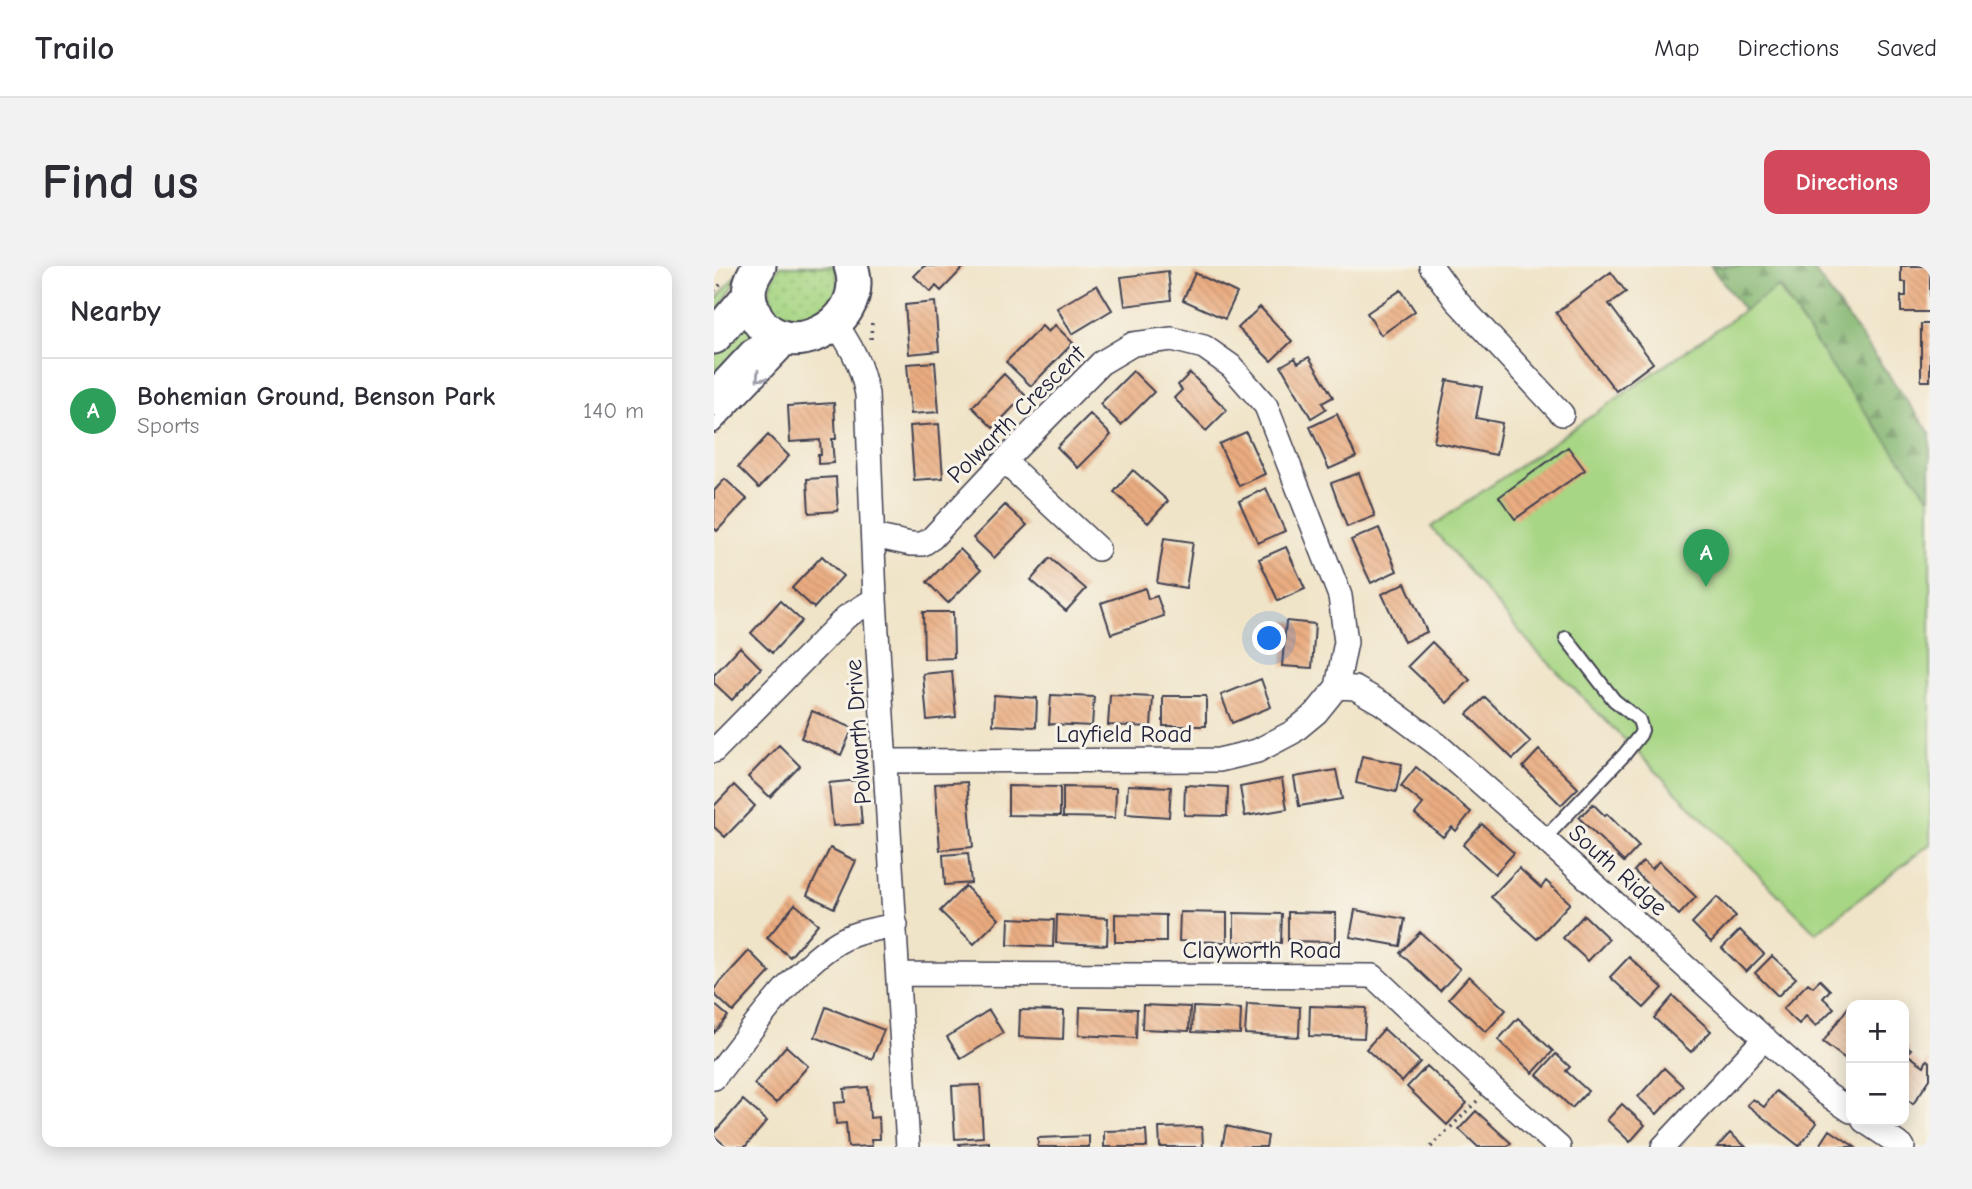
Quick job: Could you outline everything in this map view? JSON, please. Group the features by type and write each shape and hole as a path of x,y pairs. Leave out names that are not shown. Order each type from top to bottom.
{"main road":[{"path":"760,266 750,283 748,297 754,313 771,332 791,339 804,339 826,330 842,316 851,300 855,282 851,266"},
{"path":"714,337 748,297"},
{"path":"714,400 755,355 791,339"}],"street":[{"path":"1431,266 1455,300 1562,414"},
{"name":"Polwarth Drive","path":"835,322 855,353 867,394 875,599 908,1147"},
{"name":"Polwarth Crescent","path":"873,536 911,544 923,544 932,538 1101,363 1133,344 1172,339 1204,347 1231,366 1266,405 1340,596 1346,642 1337,687"},
{"path":"1004,461 1098,549"},
{"path":"714,751 846,617 875,599"},
{"name":"Layfield Road","path":"886,761 1219,760 1257,751 1293,732 1315,713 1337,687"},
{"name":"South Ridge","path":"1337,687 1355,688 1383,704 1438,745 1825,1093 1846,1108"},
{"path":"714,1079 792,981 823,953 852,935 896,925"},
{"name":"Clayworth Road","path":"898,974 1373,976 1559,1147"},
{"path":"1663,1147 1765,1038"},
{"path":"1872,1126 1903,1147"}],"lane":[{"path":"714,426 791,339"},
{"path":"1544,839 1624,755 1642,730 1639,719 1614,700 1566,638"}],"path":[{"path":"1431,1147 1491,1087"}],"green space":[{"path":"743,266 746,266 714,316 714,302"},
{"path":"780,266 833,266 838,282 832,302 811,318 798,321 787,319 778,313 772,304 770,292 772,279"},
{"path":"1711,266 1811,266 1930,433 1930,499 1834,370 1779,287 1744,311"},
{"path":"1778,287 1834,370 1930,499 1930,844 1816,933 1533,647 1431,527"},
{"path":"743,317 758,336 714,382 714,353"}],"building":[{"path":"924,266 965,266 941,291 936,286 931,292 914,276"},
{"path":"1901,266 1930,266 1930,312 1901,312 1901,296 1906,296 1906,282 1901,282"},
{"path":"1168,271 1171,300 1125,306 1121,277"},
{"path":"1611,272 1626,292 1609,304 1653,363 1616,391 1556,313"},
{"path":"1195,273 1237,293 1225,319 1183,300"},
{"path":"1097,285 1112,310 1072,334 1057,308"},
{"path":"1401,290 1415,311 1381,335 1367,313"},
{"path":"935,302 939,351 909,354 905,305"},
{"path":"1260,307 1292,341 1271,361 1238,328"},
{"path":"1921,324 1930,324 1930,381 1921,381"},
{"path":"1055,325 1073,343 1031,386 1006,362 1042,326 1048,332"},
{"path":"1309,357 1333,397 1322,403 1326,409 1311,418 1281,366 1295,358 1298,363"},
{"path":"935,362 939,412 911,414 907,364"},
{"path":"1133,371 1154,392 1121,425 1100,404"},
{"path":"1190,373 1227,410 1206,431 1174,398 1182,390 1178,385"},
{"path":"1004,374 1025,395 993,428 972,407"},
{"path":"1447,380 1482,387 1476,418 1502,423 1496,455 1434,442"},
{"path":"834,403 834,463 818,464 818,455 821,455 820,440 790,442 788,406"},
{"path":"1090,414 1111,435 1078,468 1057,447"},
{"path":"1337,414 1356,457 1329,469 1310,427"},
{"path":"939,424 943,478 914,480 910,426"},
{"path":"1246,432 1265,474 1239,486 1219,444"},
{"path":"768,435 789,456 759,488 738,467"},
{"path":"1568,447 1585,470 1515,519 1499,497"},
{"path":"1133,470 1168,501 1148,523 1114,492"},
{"path":"1359,473 1375,516 1347,527 1331,483"},
{"path":"836,477 838,511 809,513 807,479"},
{"path":"725,479 747,499 717,531 714,528 714,491"},
{"path":"1266,488 1285,531 1258,543 1239,501"},
{"path":"1005,505 1027,525 994,558 973,538"},
{"path":"1379,528 1397,571 1371,583 1351,540"},
{"path":"1164,538 1193,542 1186,588 1157,583"},
{"path":"1286,547 1305,589 1278,601 1259,559"},
{"path":"960,549 981,570 948,603 927,582"},
{"path":"822,556 843,576 814,608 792,588"},
{"path":"1050,558 1086,589 1066,611 1031,580"},
{"path":"1405,583 1427,632 1404,642 1382,594"},
{"path":"1145,588 1148,599 1157,596 1164,616 1111,634 1101,603"},
{"path":"780,601 802,621 772,653 751,633"},
{"path":"923,612 953,612 954,658 924,659"},
{"path":"1286,621 1315,624 1312,668 1282,666"},
{"path":"1432,642 1470,680 1447,703 1408,666"},
{"path":"740,647 761,668 732,700 714,683 714,675"},
{"path":"952,671 956,717 927,720 923,674"},
{"path":"1261,679 1271,707 1232,723 1221,695"},
{"path":"994,695 1037,698 1036,727 993,725"},
{"path":"1051,695 1094,697 1092,726 1049,724"},
{"path":"1110,695 1153,697 1151,727 1108,725"},
{"path":"1163,696 1206,696 1206,726 1163,726"},
{"path":"1485,697 1531,742 1513,759 1467,714"},
{"path":"812,711 853,728 841,755 801,738"},
{"path":"779,745 800,766 770,797 748,777"},
{"path":"1539,750 1578,788 1561,805 1523,767"},
{"path":"1362,756 1402,764 1396,792 1356,783"},
{"path":"1416,767 1471,812 1456,831 1452,827 1443,837 1415,814 1423,804 1401,786"},
{"path":"1336,770 1342,799 1299,806 1294,777"},
{"path":"1282,779 1287,809 1245,816 1240,787"},
{"path":"858,780 862,824 833,826 829,783"},
{"path":"967,782 973,847 940,850 935,784"},
{"path":"734,785 755,806 725,837 714,827 714,806"},
{"path":"1128,785 1171,787 1169,817 1126,814"},
{"path":"1185,785 1228,787 1227,816 1184,815"},
{"path":"1008,786 1060,787 1060,816 1008,815"},
{"path":"1063,787 1116,788 1115,818 1063,817"},
{"path":"1593,804 1639,846 1624,862 1579,818"},
{"path":"1482,824 1514,853 1495,874 1463,845"},
{"path":"830,848 856,861 834,908 807,895"},
{"path":"968,853 971,883 945,885 943,855"},
{"path":"1643,861 1652,869 1659,861 1696,897 1679,915 1634,871"},
{"path":"1519,868 1541,888 1546,881 1570,903 1537,939 1491,897"},
{"path":"965,886 999,919 974,944 940,911"},
{"path":"1717,897 1736,916 1711,942 1692,923"},
{"path":"795,904 818,924 790,957 767,938"},
{"path":"1355,910 1405,919 1400,946 1350,937"},
{"path":"1180,912 1227,913 1227,942 1179,941"},
{"path":"1288,912 1336,913 1336,942 1288,941"},
{"path":"1234,913 1282,914 1281,943 1234,942"},
{"path":"1115,914 1166,915 1166,942 1115,942"},
{"path":"1057,915 1108,918 1107,945 1056,943"},
{"path":"1584,915 1609,939 1588,961 1563,938"},
{"path":"1009,918 1054,920 1053,947 1008,945"},
{"path":"1740,930 1764,954 1746,972 1722,948"},
{"path":"1420,932 1460,969 1440,991 1400,953"},
{"path":"749,951 770,972 733,1012 714,994 714,989"},
{"path":"1772,956 1796,978 1778,996 1755,973"},
{"path":"1629,957 1663,988 1644,1008 1610,977"},
{"path":"1469,976 1506,1010 1486,1032 1449,998"},
{"path":"1820,980 1830,990 1823,998 1834,1008 1816,1026 1806,1016 1799,1024 1783,1009 1808,983 1813,987"},
{"path":"1673,996 1711,1031 1691,1052 1654,1018"},
{"path":"714,1004 728,1016 714,1033"},
{"path":"1247,1004 1300,1007 1299,1037 1245,1034"},
{"path":"1143,1005 1190,1007 1189,1031 1142,1029"},
{"path":"1310,1006 1366,1008 1364,1038 1309,1036"},
{"path":"826,1007 884,1030 872,1059 815,1037"},
{"path":"1080,1007 1137,1009 1136,1038 1079,1035"},
{"path":"1193,1007 1241,1009 1240,1034 1192,1032"},
{"path":"989,1010 1003,1033 961,1059 947,1037"},
{"path":"1020,1010 1064,1011 1063,1039 1019,1037"},
{"path":"1846,1010 1846,1059 1823,1042"},
{"path":"1518,1018 1553,1051 1533,1073 1498,1040"},
{"path":"1384,1029 1420,1062 1402,1082 1366,1049"},
{"path":"786,1046 808,1066 776,1103 754,1084"},
{"path":"1556,1054 1570,1067 1566,1071 1588,1091 1572,1108 1537,1075"},
{"path":"1909,1055 1924,1066 1927,1060 1930,1062 1930,1079 1913,1104 1909,1101"},
{"path":"1427,1066 1467,1103 1447,1125 1407,1087"},
{"path":"1664,1068 1683,1086 1657,1114 1638,1097"},
{"path":"980,1085 983,1137 955,1139 952,1086"},
{"path":"868,1087 870,1118 879,1117 880,1139 871,1139 872,1146 848,1147 846,1123 836,1124 834,1103 845,1102 844,1089"},
{"path":"1776,1091 1817,1123 1799,1146 1747,1105 1753,1099 1764,1107"},
{"path":"743,1100 767,1121 745,1147 727,1147 714,1133"},
{"path":"1622,1104 1645,1125 1630,1142 1607,1120"},
{"path":"1476,1111 1511,1143 1507,1147 1478,1147 1459,1129"},
{"path":"1226,1126 1268,1136 1266,1147 1222,1147"},
{"path":"1202,1127 1203,1147 1160,1147 1159,1128"},
{"path":"1146,1130 1147,1147 1104,1147 1104,1131"},
{"path":"1830,1130 1855,1147 1819,1147"},
{"path":"1730,1133 1746,1147 1717,1147"},
{"path":"1089,1136 1089,1147 1038,1147 1038,1138"},
{"path":"989,1142 989,1147 960,1147 959,1144"}],"place":[{"name":"Bohemian Ground, Benson Park","path":"1706,587"}]}
